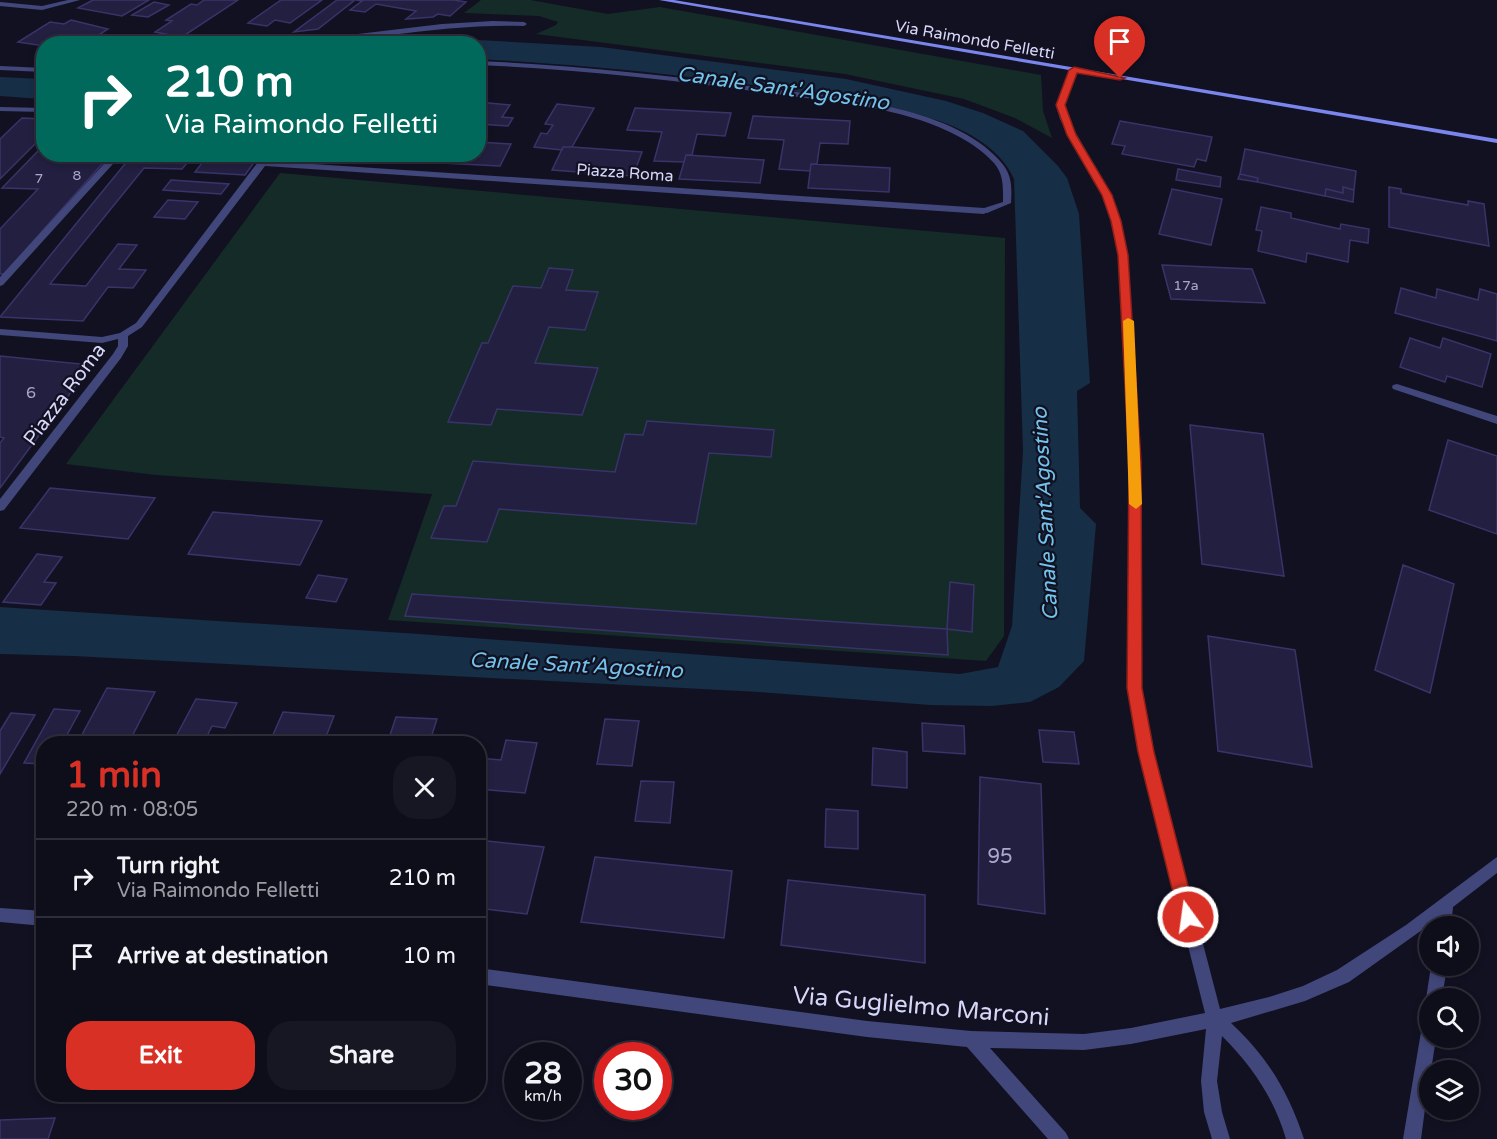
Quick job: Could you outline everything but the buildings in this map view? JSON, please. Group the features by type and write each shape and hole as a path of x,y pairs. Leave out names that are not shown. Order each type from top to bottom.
{"main road":[{"name":"Via Raimondo Felletti","path":"662,0 1497,141"}],"street":[{"path":"0,3 42,8 77,0"},
{"path":"350,36 442,26 524,24"},
{"name":"Piazza Roma","path":"307,162 984,211 1007,203 1007,179 1000,165 967,138 939,125 907,115 821,98 662,77 486,64"},
{"path":"0,68 36,70"},
{"path":"1074,70 1060,105 1064,119 1107,195 1116,221 1123,255 1135,461 1135,688 1146,752 1215,1018 1209,1081 1213,1112 1221,1139"},
{"path":"0,108 36,110"},
{"path":"0,283 111,162"},
{"name":"Piazza Roma","path":"0,507 117,356 123,346 123,335 139,326 264,162"},
{"path":"0,332 102,340 123,335"},
{"path":"1397,387 1497,420"},
{"name":"Via Guglielmo Marconi","path":"486,977 867,1029 971,1039 1084,1042 1131,1036 1215,1018 1287,999 1343,976 1446,904 1497,864"},
{"path":"1444,916 1446,904"},
{"path":"0,915 36,919"},
{"path":"1215,1018 1244,1046 1268,1075 1283,1101 1295,1139"},
{"path":"971,1039 1060,1139"},
{"path":"1412,1139 1426,1048"}],"green space":[{"path":"481,0 530,0 608,14 660,7 1041,75 1043,111 1052,138 1015,118 964,99 845,74 536,34 558,22 539,16 464,13"},
{"path":"280,173 1005,238 1004,636 986,661 388,620 432,494 156,475 66,464"}],"water":[{"name":"Canale Sant'Agostino","path":"486,40 601,47 846,79 946,101 983,113 1023,131 1067,178 1079,214 1090,383 1077,391 1080,508 1096,524 1084,661 1059,687 1030,702 992,706 930,705 759,692 0,654 0,607 419,634 960,674 998,667 1012,626 1023,451 1014,179 1009,170 996,153 978,140 950,125 913,113 875,104 759,86 599,68 486,60"},
{"path":"0,77 36,79 36,99 0,96"}],"slow traffic":[{"path":"1128,321 1136,504"}],"route":[{"path":"1120,78 1074,70 1060,105 1071,135 1107,195 1116,221 1123,255 1128,308 1135,461 1137,611 1135,688 1146,752 1188,917"}]}
